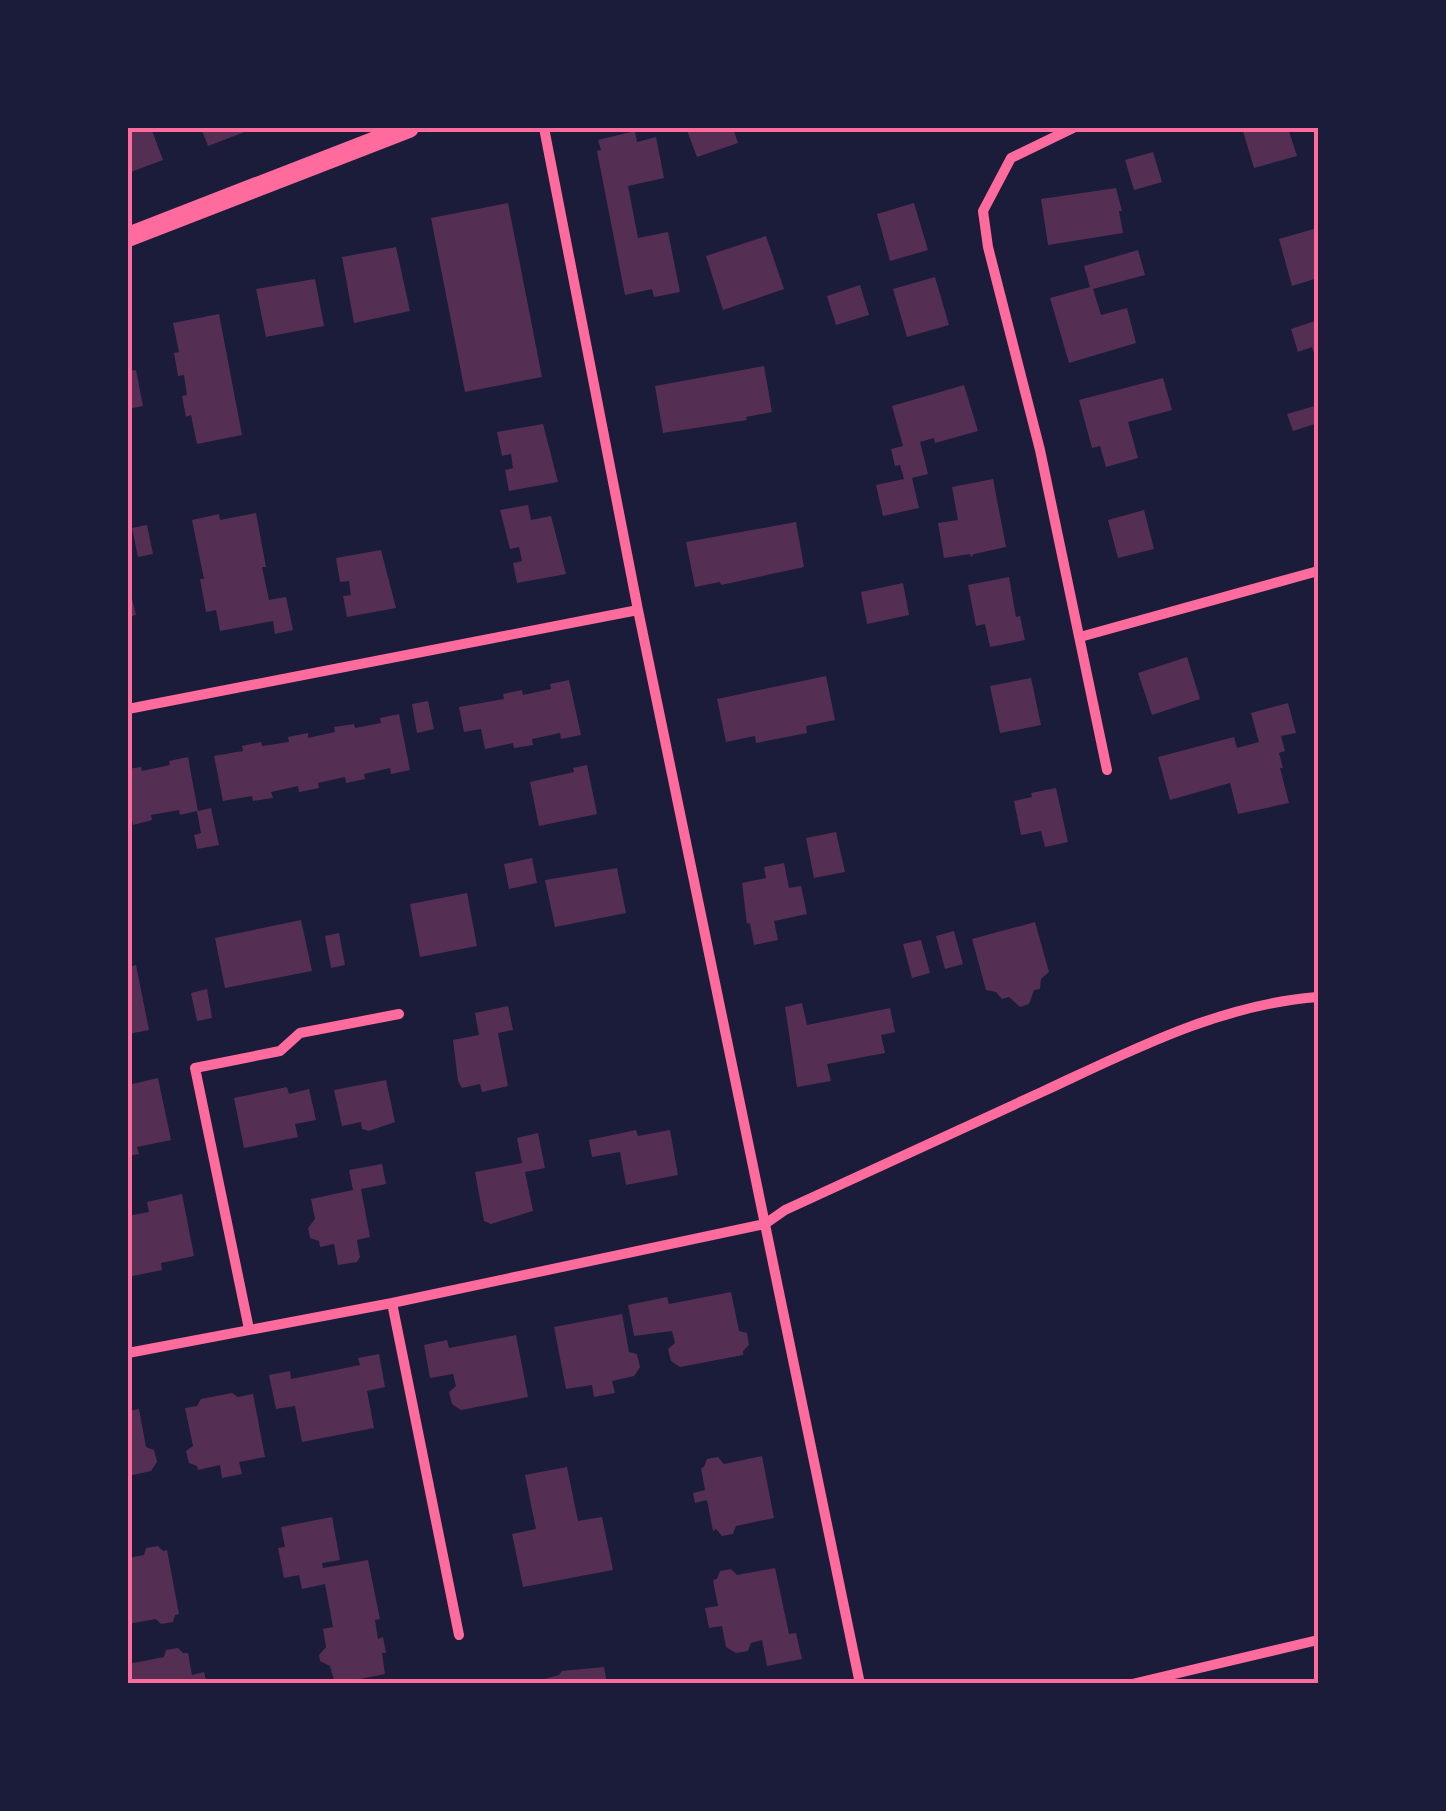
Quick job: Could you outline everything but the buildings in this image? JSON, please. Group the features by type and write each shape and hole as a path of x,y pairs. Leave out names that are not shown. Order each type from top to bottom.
{"main road":[{"path":"128,237 409,128"}],"street":[{"path":"544,128 638,610 860,1684"},
{"path":"1073,128 1011,158 982,211 1040,450 1107,770"},
{"path":"1080,637 1318,570"},
{"path":"128,709 638,610"},
{"path":"128,1353 764,1224 785,1210 1146,1045 1220,1015 1275,1000 1318,996"},
{"path":"248,1329 195,1068 280,1051 300,1033 399,1014"},
{"path":"392,1302 460,1635"},
{"path":"1132,1684 1318,1640"}]}
